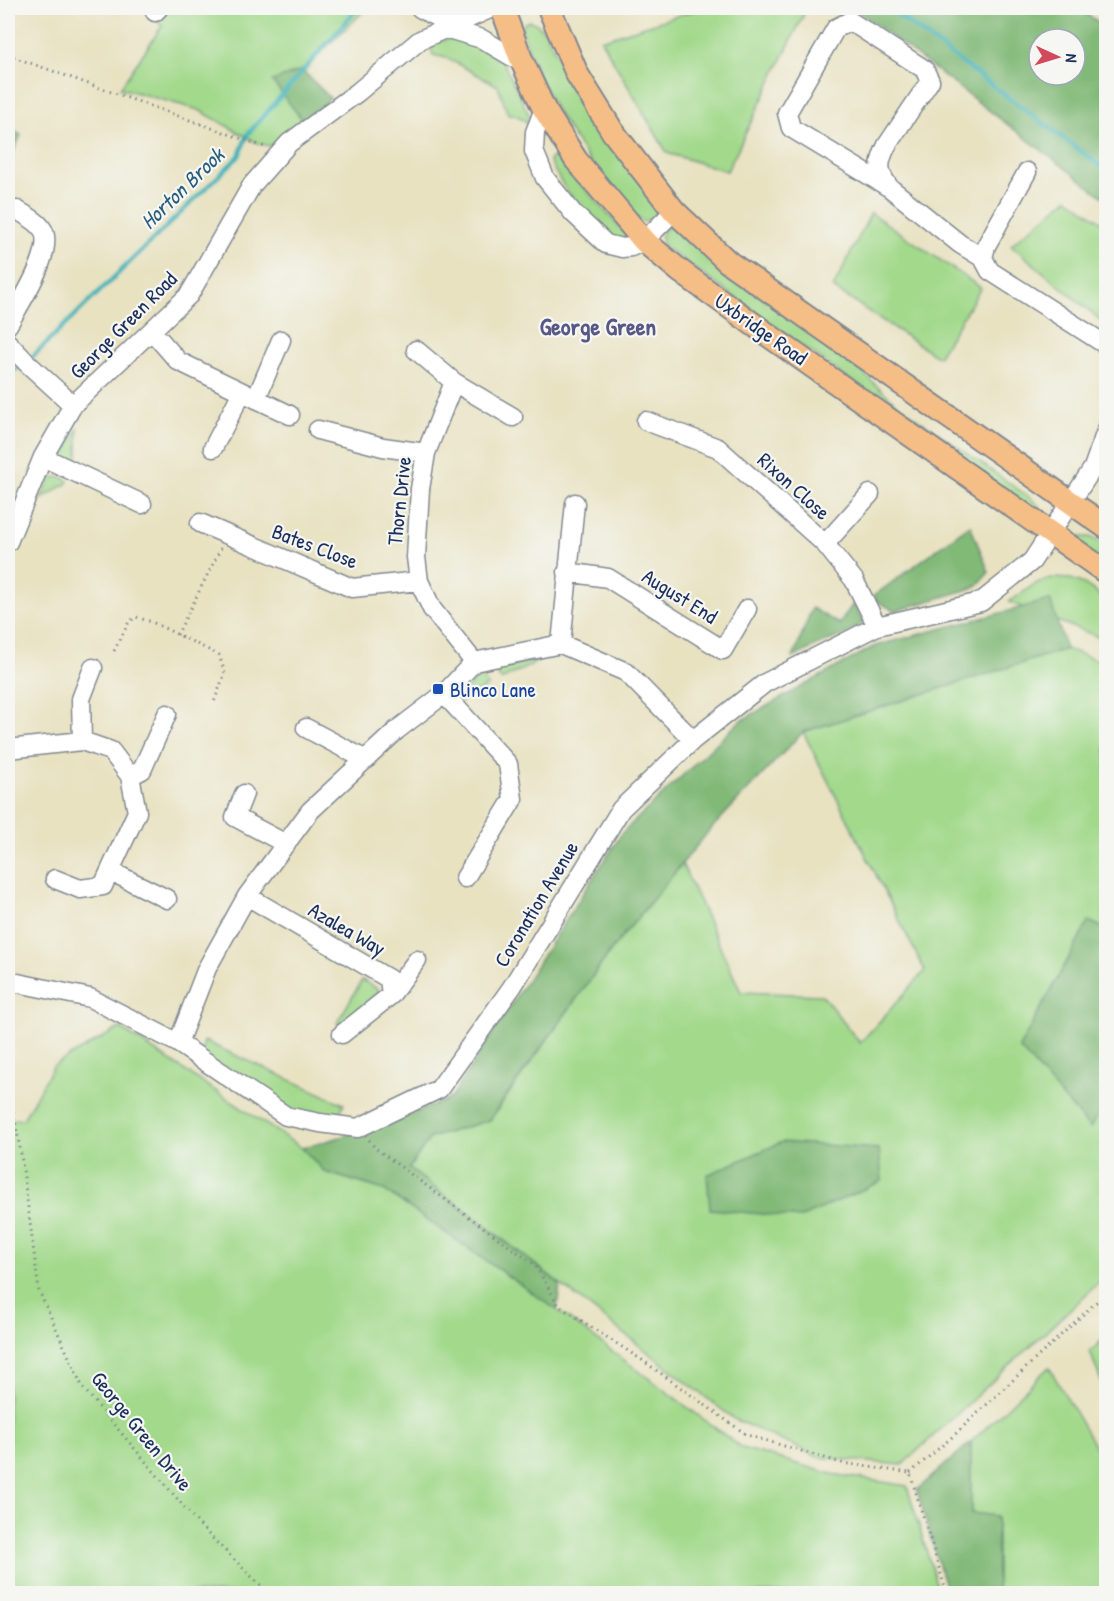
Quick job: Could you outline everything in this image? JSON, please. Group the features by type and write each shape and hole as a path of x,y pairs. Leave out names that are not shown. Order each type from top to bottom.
{"main road":[{"name":"Uxbridge Road","path":"502,8 544,109 576,160 644,241 680,271 771,337 1107,572"},
{"name":"Uxbridge Road","path":"549,8 577,74 607,123 674,211 728,262 1107,527"}],"street":[{"path":"420,8 454,21 524,64"},
{"name":"George Green Road","path":"8,542 13,514 73,405 189,295 252,185 289,143 358,92 420,40 454,21 492,8"},
{"path":"890,188 883,180 879,168 881,156 930,81 924,69 850,21 836,28 787,113 791,128 890,188 960,244 983,258 990,271 1107,345"},
{"path":"544,109 535,132 534,151 545,178 573,213 606,244 631,248 644,241 674,211"},
{"path":"983,258 986,246 1027,172"},
{"path":"8,325 41,262 46,245 42,229 17,210"},
{"path":"152,332 178,361 290,415"},
{"path":"213,448 249,395 281,340"},
{"path":"8,343 42,378 73,405"},
{"path":"416,350 454,382 513,417"},
{"name":"Thorn Drive","path":"454,382 426,453 420,489 416,557 419,581 432,609 474,662"},
{"name":"Rixon Close","path":"646,421 718,448 825,544 854,580 877,626"},
{"path":"318,430 383,447 426,453"},
{"name":"Coronation Avenue","path":"358,1128 440,1089 512,987 621,809 693,740 765,683 877,626 981,602 1032,561 1093,468 1107,431"},
{"path":"43,457 142,504"},
{"path":"825,544 870,494"},
{"path":"561,644 575,503"},
{"name":"Bates Close","path":"200,523 352,588 419,581"},
{"name":"August End","path":"567,572 608,578 723,650 747,609"},
{"path":"178,1042 207,968 247,896 310,811 397,730 444,694 474,662 561,644 626,672 693,740"},
{"path":"82,741 81,699 93,668"},
{"path":"444,694 508,764 513,799 465,878"},
{"path":"130,776 142,771 166,714"},
{"path":"306,728 366,760"},
{"path":"8,749 82,741 111,751 130,776 137,812 103,886 80,889 55,879"},
{"path":"244,794 235,817 286,844"},
{"path":"110,871 167,899"},
{"name":"Azalea Way","path":"247,896 389,979 391,995"},
{"path":"342,1034 391,995 417,960"},
{"path":"8,981 90,998 178,1042 286,1116 358,1128"}],"path":[{"path":"1089,8 1107,19"},
{"path":"8,55 281,152"},
{"path":"177,635 227,535"},
{"path":"114,651 129,622 136,617 152,622 219,655 225,673 214,702"},
{"name":"George Green Drive","path":"8,1082 21,1154 39,1292 82,1388 202,1528 271,1593"},
{"path":"358,1128 375,1148 534,1265 559,1306 642,1359 747,1435 842,1463 910,1473 951,1438 1107,1293"},
{"path":"910,1473 947,1593"}],"green space":[{"path":"169,8 367,8 302,70 273,81 304,122 269,146 257,143 199,110 120,88 162,26 157,21"},
{"path":"702,8 807,8 727,171 667,153 601,40"},
{"path":"854,8 1077,8 1106,27 1106,199"},
{"path":"529,21 545,31 568,78 657,203 656,215 650,220 644,222 634,216 604,183 557,112 539,77 521,29 524,23"},
{"path":"451,38 471,38 501,58 534,125 508,114 498,86 447,58 433,55 431,48 440,41"},
{"path":"302,70 330,98 304,122 272,81"},
{"path":"8,128 21,135 8,164"},
{"path":"553,157 558,158 625,233 625,240 619,241 607,233 578,205 549,160"},
{"path":"1068,198 1106,225 1106,325 1011,245"},
{"path":"871,213 981,288 938,357 833,288"},
{"path":"675,225 855,366 897,404 1029,497 1040,507 1041,513 1038,515 662,245 661,234 667,227"},
{"path":"78,429 78,469 62,459"},
{"path":"60,477 68,481 66,484 40,500 51,478"},
{"path":"970,525 989,572 976,587 895,611 871,598"},
{"path":"1076,537 1090,537 1106,545 1106,569 1076,543"},
{"path":"1050,578 1071,579 1084,584 1106,599 1106,640 1009,602 1035,584"},
{"path":"1050,600 1066,649 803,732 708,832 612,949 489,1120 430,1138 409,1168 560,1284 557,1310 384,1190 325,1172 302,1148 378,1126 451,1098 622,833 740,721 875,646"},
{"path":"853,604 864,622 846,634 819,644 793,658 812,608 839,624"},
{"path":"1066,649 1106,663 1106,1276 902,1465 818,1457 734,1419 460,1206 408,1169 430,1138 490,1120 612,949 682,864 741,992 822,995 860,1043 925,971 803,732"},
{"path":"533,660 537,662 501,680 495,670"},
{"path":"482,676 488,686 459,703 459,694"},
{"path":"1089,921 1106,929 1106,1101 1090,1128 1019,1048"},
{"path":"362,980 378,989 379,993 339,1025 337,1023"},
{"path":"120,1028 302,1148 325,1172 384,1190 557,1310 742,1448 832,1474 907,1486 939,1593 8,1593 8,1120 23,1119 54,1065"},
{"path":"204,1041 344,1104 336,1120 291,1114 201,1056"},
{"path":"782,1142 879,1149 882,1181 800,1218 710,1209 707,1175"},
{"path":"1106,1336 1106,1394 1090,1352"},
{"path":"1049,1367 1106,1466 1106,1593 997,1593 997,1517 971,1513 971,1442"},
{"path":"971,1442 971,1513 997,1516 997,1593 947,1593 917,1490"}],"waterway":[{"name":"Horton Brook","path":"30,359 239,156 247,135 358,8"},
{"name":"Horton Brook","path":"888,8 1106,170"},
{"name":"Horton Brook","path":"8,372 24,364"}],"place":[{"name":"Blinco Lane","path":"438,689"}],"district":[{"name":"George Green","path":"598,326"}]}
